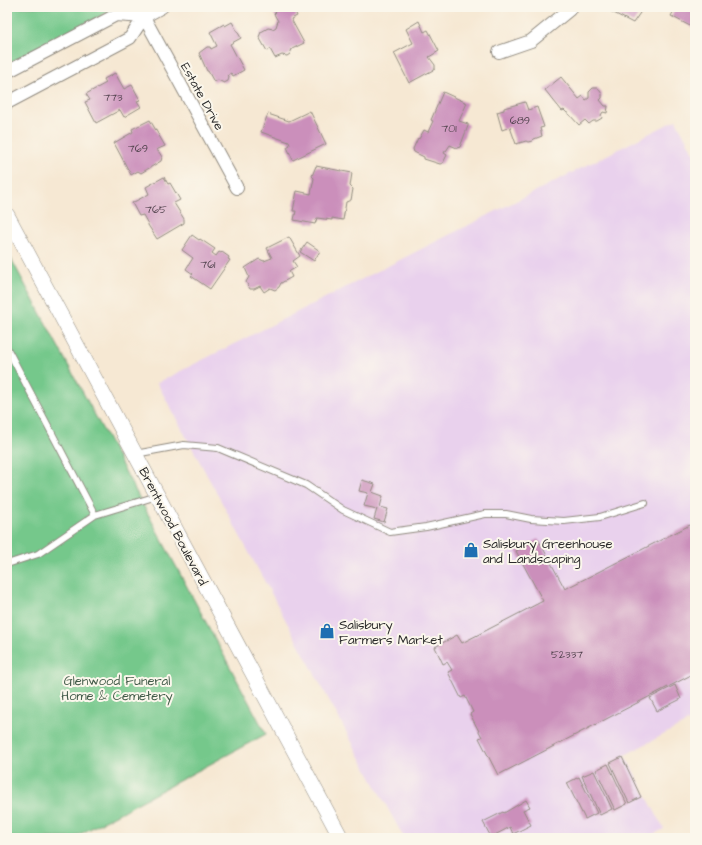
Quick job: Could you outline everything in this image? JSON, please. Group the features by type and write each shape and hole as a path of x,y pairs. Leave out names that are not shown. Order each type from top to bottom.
{"street":[{"path":"7,103 130,38 144,17 162,7"},
{"path":"499,52 531,41 571,7"},
{"path":"7,72 116,15 144,17"},
{"name":"Estate Drive","path":"144,17 237,188"},
{"name":"Brentwood Boulevard","path":"7,215 341,838"}],"lane":[{"path":"7,348 95,515"},
{"path":"136,454 184,445 218,448 306,485 343,510 390,532 426,527 485,514 506,514 531,520 564,521 592,518 600,517 645,503"},
{"path":"7,564 38,554 95,515 158,496"}],"shaded area":[{"name":"Salisbury Greenhouse and Landscaping","path":"676,120 695,156 695,718 625,755 664,829 646,838 404,838 157,383"}],"green space":[{"path":"7,7 118,7 11,62 7,60"},
{"name":"Glenwood Funeral Home & Cemetery","path":"7,251 266,734 73,838 7,838"}],"building":[{"path":"274,7 293,7 297,16 291,19 304,43 292,49 290,54 287,56 282,55 275,58 270,49 267,51 259,37 261,32 268,28 273,29 276,27 278,21 274,14 276,12"},
{"path":"612,7 644,7 633,23 610,11"},
{"path":"676,7 695,7 695,26 692,27 671,16"},
{"path":"419,21 424,32 428,30 439,51 429,57 435,65 435,69 409,83 394,53 413,43 406,29"},
{"path":"232,22 241,38 230,44 244,70 233,76 231,73 228,75 228,81 224,83 218,80 214,82 199,53 207,47 210,47 211,49 217,46 210,32 224,24 225,26"},
{"path":"115,73 124,89 132,85 140,100 137,101 141,107 124,117 120,110 96,123 85,102 90,100 86,94 106,83 104,79"},
{"path":"561,77 579,99 583,96 586,100 589,98 589,92 593,88 598,88 602,94 602,98 600,100 605,106 608,106 607,113 603,112 601,115 602,118 597,121 593,121 589,124 585,120 579,125 568,113 564,110 562,111 545,90"},
{"path":"443,92 467,103 459,121 468,124 468,126 460,147 457,148 450,145 444,153 447,155 443,163 440,164 424,159 424,157 414,152 413,149 424,130 428,132 433,121 431,120"},
{"path":"525,102 528,110 537,107 544,127 540,128 542,136 532,141 516,144 510,127 502,130 497,112 504,110 504,108"},
{"path":"310,111 326,144 293,160 287,147 290,145 289,142 261,132 268,114 289,121"},
{"path":"150,120 165,146 156,150 162,157 161,161 141,173 138,171 131,175 114,143 133,132 132,129"},
{"path":"316,166 352,173 350,186 353,189 351,200 346,202 343,220 317,218 315,224 294,220 296,211 293,211 297,191 311,194 314,178 312,176"},
{"path":"164,177 168,184 170,183 180,200 174,203 184,219 184,223 157,239 143,215 139,216 132,203 149,194 146,187"},
{"path":"192,235 215,249 212,253 216,256 219,252 222,252 229,257 228,259 230,260 210,289 191,276 193,274 186,269 193,258 182,250"},
{"path":"289,237 300,256 293,261 297,267 289,271 292,277 281,283 275,290 270,288 264,292 260,286 250,289 246,282 249,277 245,268 259,259 264,261 272,258 267,248"},
{"path":"307,242 320,251 314,261 300,252"},
{"path":"362,480 375,484 372,492 383,496 380,507 388,509 384,522 374,519 377,509 364,506 368,493 359,491"},
{"path":"690,525 695,534 695,673 498,775 479,738 482,737 470,714 473,712 465,696 461,698 448,672 452,670 447,662 443,664 435,647 457,635 462,643 543,601 516,551 538,539 565,589"},
{"path":"675,685 681,699 657,711 650,698"},
{"path":"622,757 641,797 629,803 610,763"},
{"path":"608,764 627,804 615,810 596,770"},
{"path":"594,771 612,809 600,815 582,776"},
{"path":"579,777 597,813 585,819 567,783"},
{"path":"526,800 530,807 523,810 531,825 513,834 510,827 491,837 483,822 503,812 504,813"}],"place":[{"name":"Salisbury Greenhouse and Landscaping","path":"471,550"},
{"name":"Salisbury Farmers Market","path":"327,631"}]}
